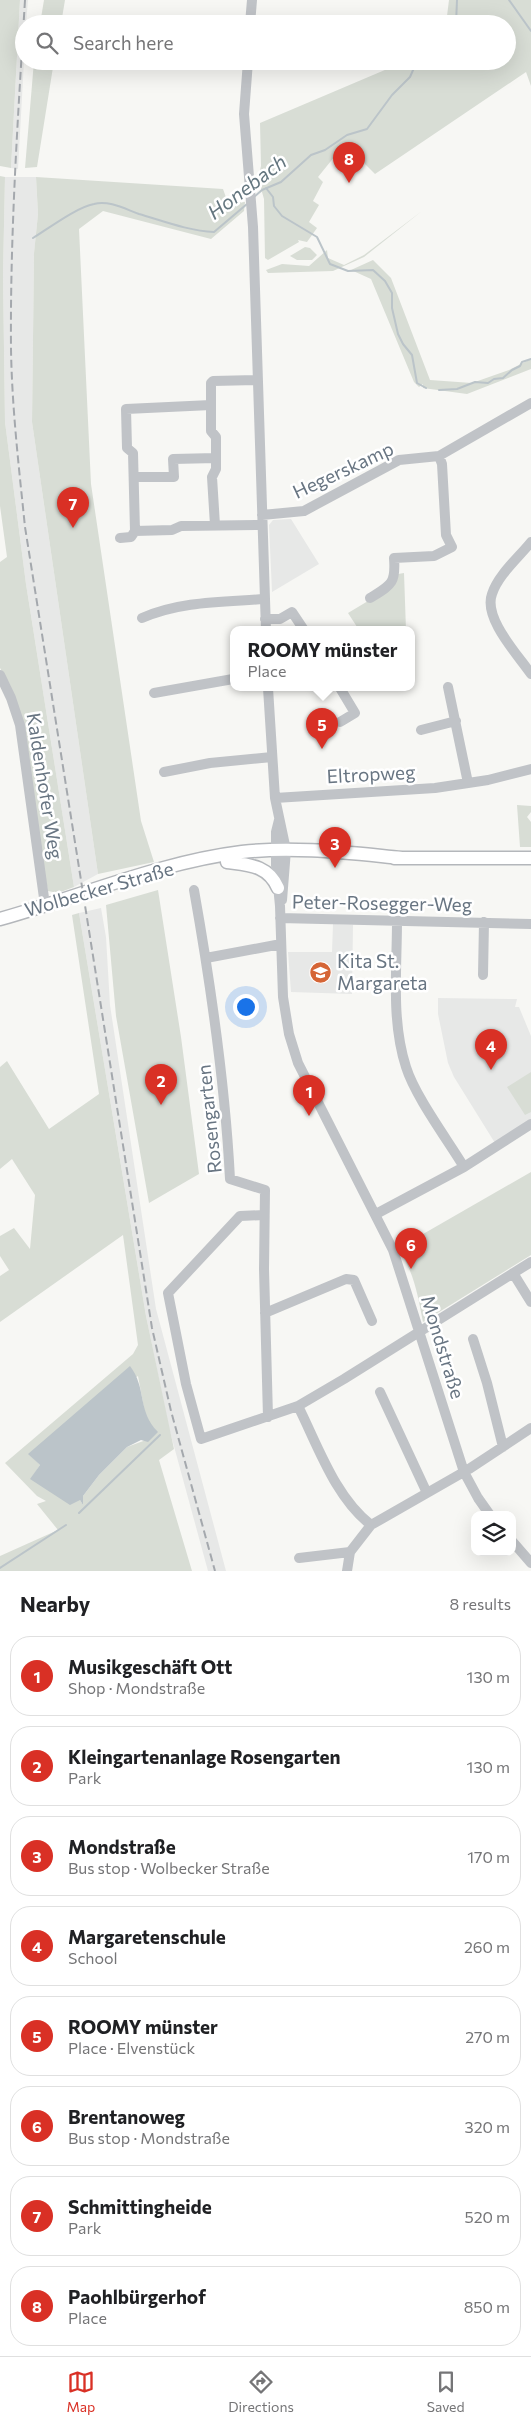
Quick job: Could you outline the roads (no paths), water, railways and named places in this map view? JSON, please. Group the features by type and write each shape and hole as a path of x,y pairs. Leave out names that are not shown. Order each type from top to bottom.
{"main road":[{"name":"Wolbecker Straße","path":"0,918 136,876 241,852 402,858 531,858"},
{"name":"Wolbecker Straße","path":"199,861 227,862 281,854"},
{"path":"227,862 263,869 272,877 278,888"}],"street":[{"path":"251,15 252,0"},
{"path":"247,70 244,114 251,206 266,626"},
{"path":"215,525 212,477 216,469 216,437 211,431 211,383 213,381 257,380"},
{"name":"Hegerskamp","path":"135,531 172,530 181,526 215,525 262,520 304,512 399,460 439,456 531,403"},
{"path":"120,538 131,537 135,531 133,453 127,448 126,409 211,405"},
{"path":"370,598 387,588 394,579 390,559 434,556 452,547 446,535 442,464 439,456"},
{"path":"134,477 174,476 173,459 216,458"},
{"path":"531,542 494,588 490,606 495,622 531,674"},
{"path":"142,618 163,609 197,603 264,599"},
{"path":"265,619 280,619 292,612 301,626"},
{"name":"Kaldenhofer Weg","path":"0,675 11,698 20,726 45,905"},
{"path":"154,693 230,680"},
{"path":"448,687 468,784"},
{"path":"268,691 275,798 278,820 284,834 281,854"},
{"path":"340,722 355,713 342,691"},
{"path":"421,730 456,721"},
{"path":"164,772 229,760 272,757"},
{"name":"Eltropweg","path":"275,798 415,790 468,784 531,769"},
{"name":"Mondstraße","path":"281,854 278,888 285,1015 298,1063 376,1214 402,1276 464,1472 487,1511"},
{"name":"Mondstraße","path":"280,906 284,886 281,854"},
{"name":"Rosengarten","path":"194,890 206,958 227,1111 230,1179 265,1190 265,1313 268,1417"},
{"name":"Peter-Rosegger-Weg","path":"280,918 531,924"},
{"path":"397,921 397,1009 399,1039 406,1068 464,1166"},
{"name":"Peter-Rosegger-Weg","path":"484,922 484,975"},
{"path":"206,958 281,944"},
{"path":"376,1214 464,1166 531,1124"},
{"path":"264,1215 240,1216 168,1293 186,1384 201,1439 298,1406 531,1262"},
{"path":"513,1273 531,1302"},
{"path":"265,1313 346,1278 354,1280 372,1321"},
{"path":"472,1340 487,1383 503,1447"},
{"path":"380,1392 427,1493"},
{"path":"298,1406 340,1490 360,1517 372,1525"},
{"path":"347,1571 350,1552 372,1525 464,1472 531,1428"},
{"path":"516,1545 531,1563"},
{"path":"299,1558 350,1552"}],"waterway":[{"name":"Honebach","path":"456,15 457,0"},
{"path":"509,0 531,31"},
{"name":"Honebach","path":"254,197 262,190 281,182 311,155 325,150 347,135 367,129 392,95 410,77 413,70"},
{"path":"266,188 273,197 274,206 282,216 317,237 330,264 348,271 373,270 385,281 392,293 392,308 398,334 412,355 417,383 426,388"},
{"name":"Honebach","path":"33,238 80,209 100,203 117,206 186,228 214,232 247,204"},
{"path":"439,390 457,389 475,382 488,383 494,379 503,378 520,366 522,362 531,359"},
{"path":"79,1513 160,1435"},
{"path":"0,1568 66,1525"}],"railway":[{"path":"24,15 25,0"},
{"path":"21,70 13,218 11,349 14,416 25,527 152,1328 171,1411 215,1571"}],"place":[{"name":"Paohlbürgerhof","path":"349,183"},
{"name":"Schmittingheide","path":"73,528"},
{"name":"ROOMY münster","path":"322,749"},
{"name":"Mondstraße","path":"335,868"},
{"name":"Kita St. Margareta","path":"321,972"},
{"name":"Margaretenschule","path":"491,1070"},
{"name":"Kleingartenanlage Rosengarten","path":"161,1105"},
{"name":"Musikgeschäft Ott","path":"309,1116"},
{"name":"Brentanoweg","path":"411,1269"}]}
